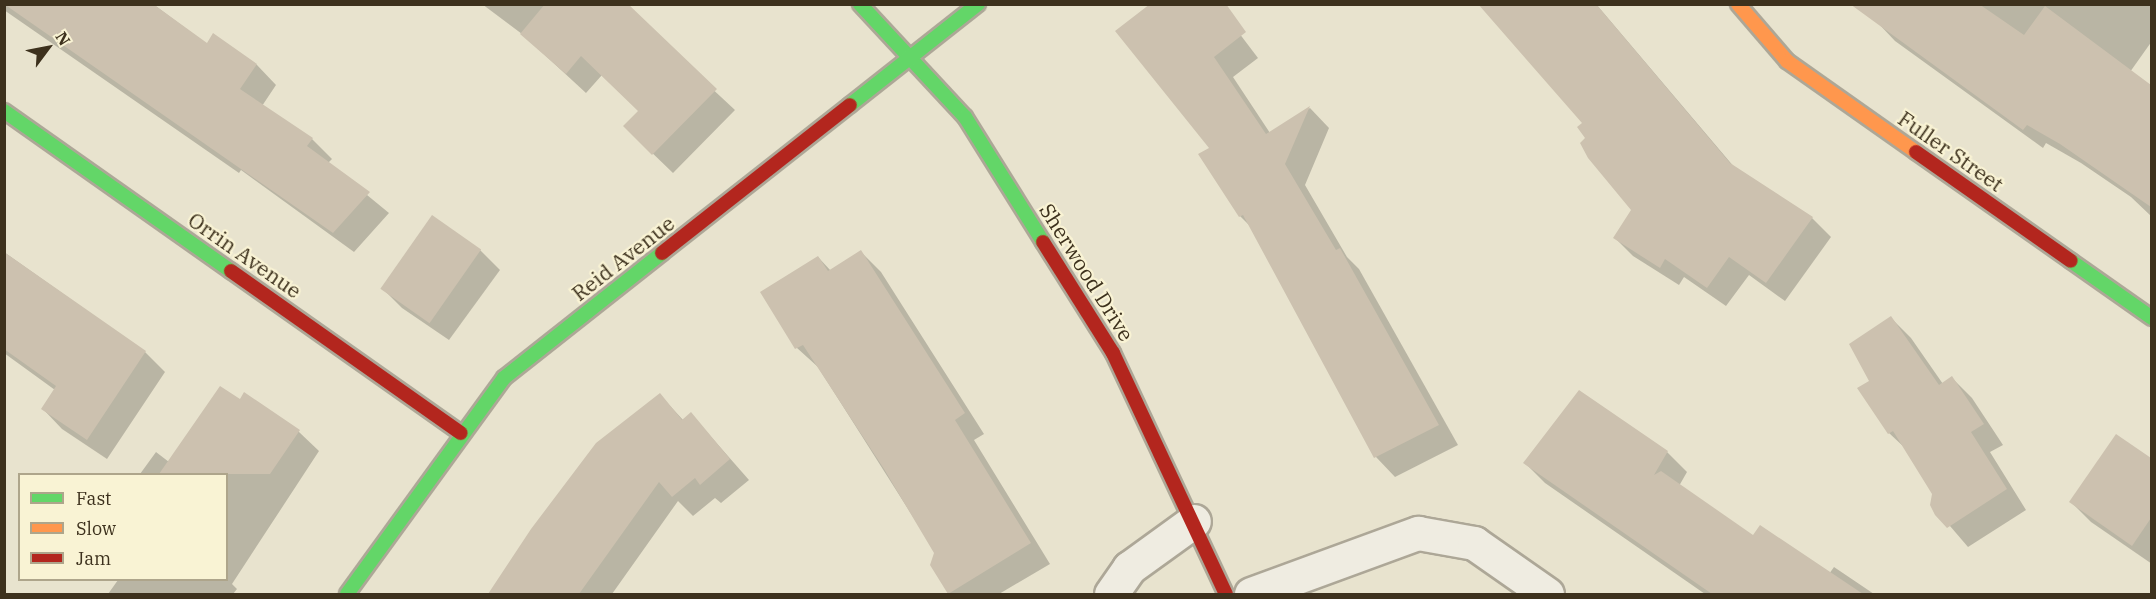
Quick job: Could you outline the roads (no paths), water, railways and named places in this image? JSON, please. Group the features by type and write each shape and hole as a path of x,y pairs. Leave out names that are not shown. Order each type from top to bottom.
{"street":[{"name":"Sherwood Drive","path":"860,4 911,56 965,117 1113,353 1194,521 1226,594"},
{"name":"Reid Avenue","path":"347,594 461,433 504,378 978,4"},
{"name":"Fuller Street","path":"1738,4 1787,61 2151,318"},
{"name":"Orrin Avenue","path":"4,111 461,433"},
{"path":"1111,594 1129,568 1194,521"},
{"path":"1251,594 1418,533 1474,543 1547,594"}]}
